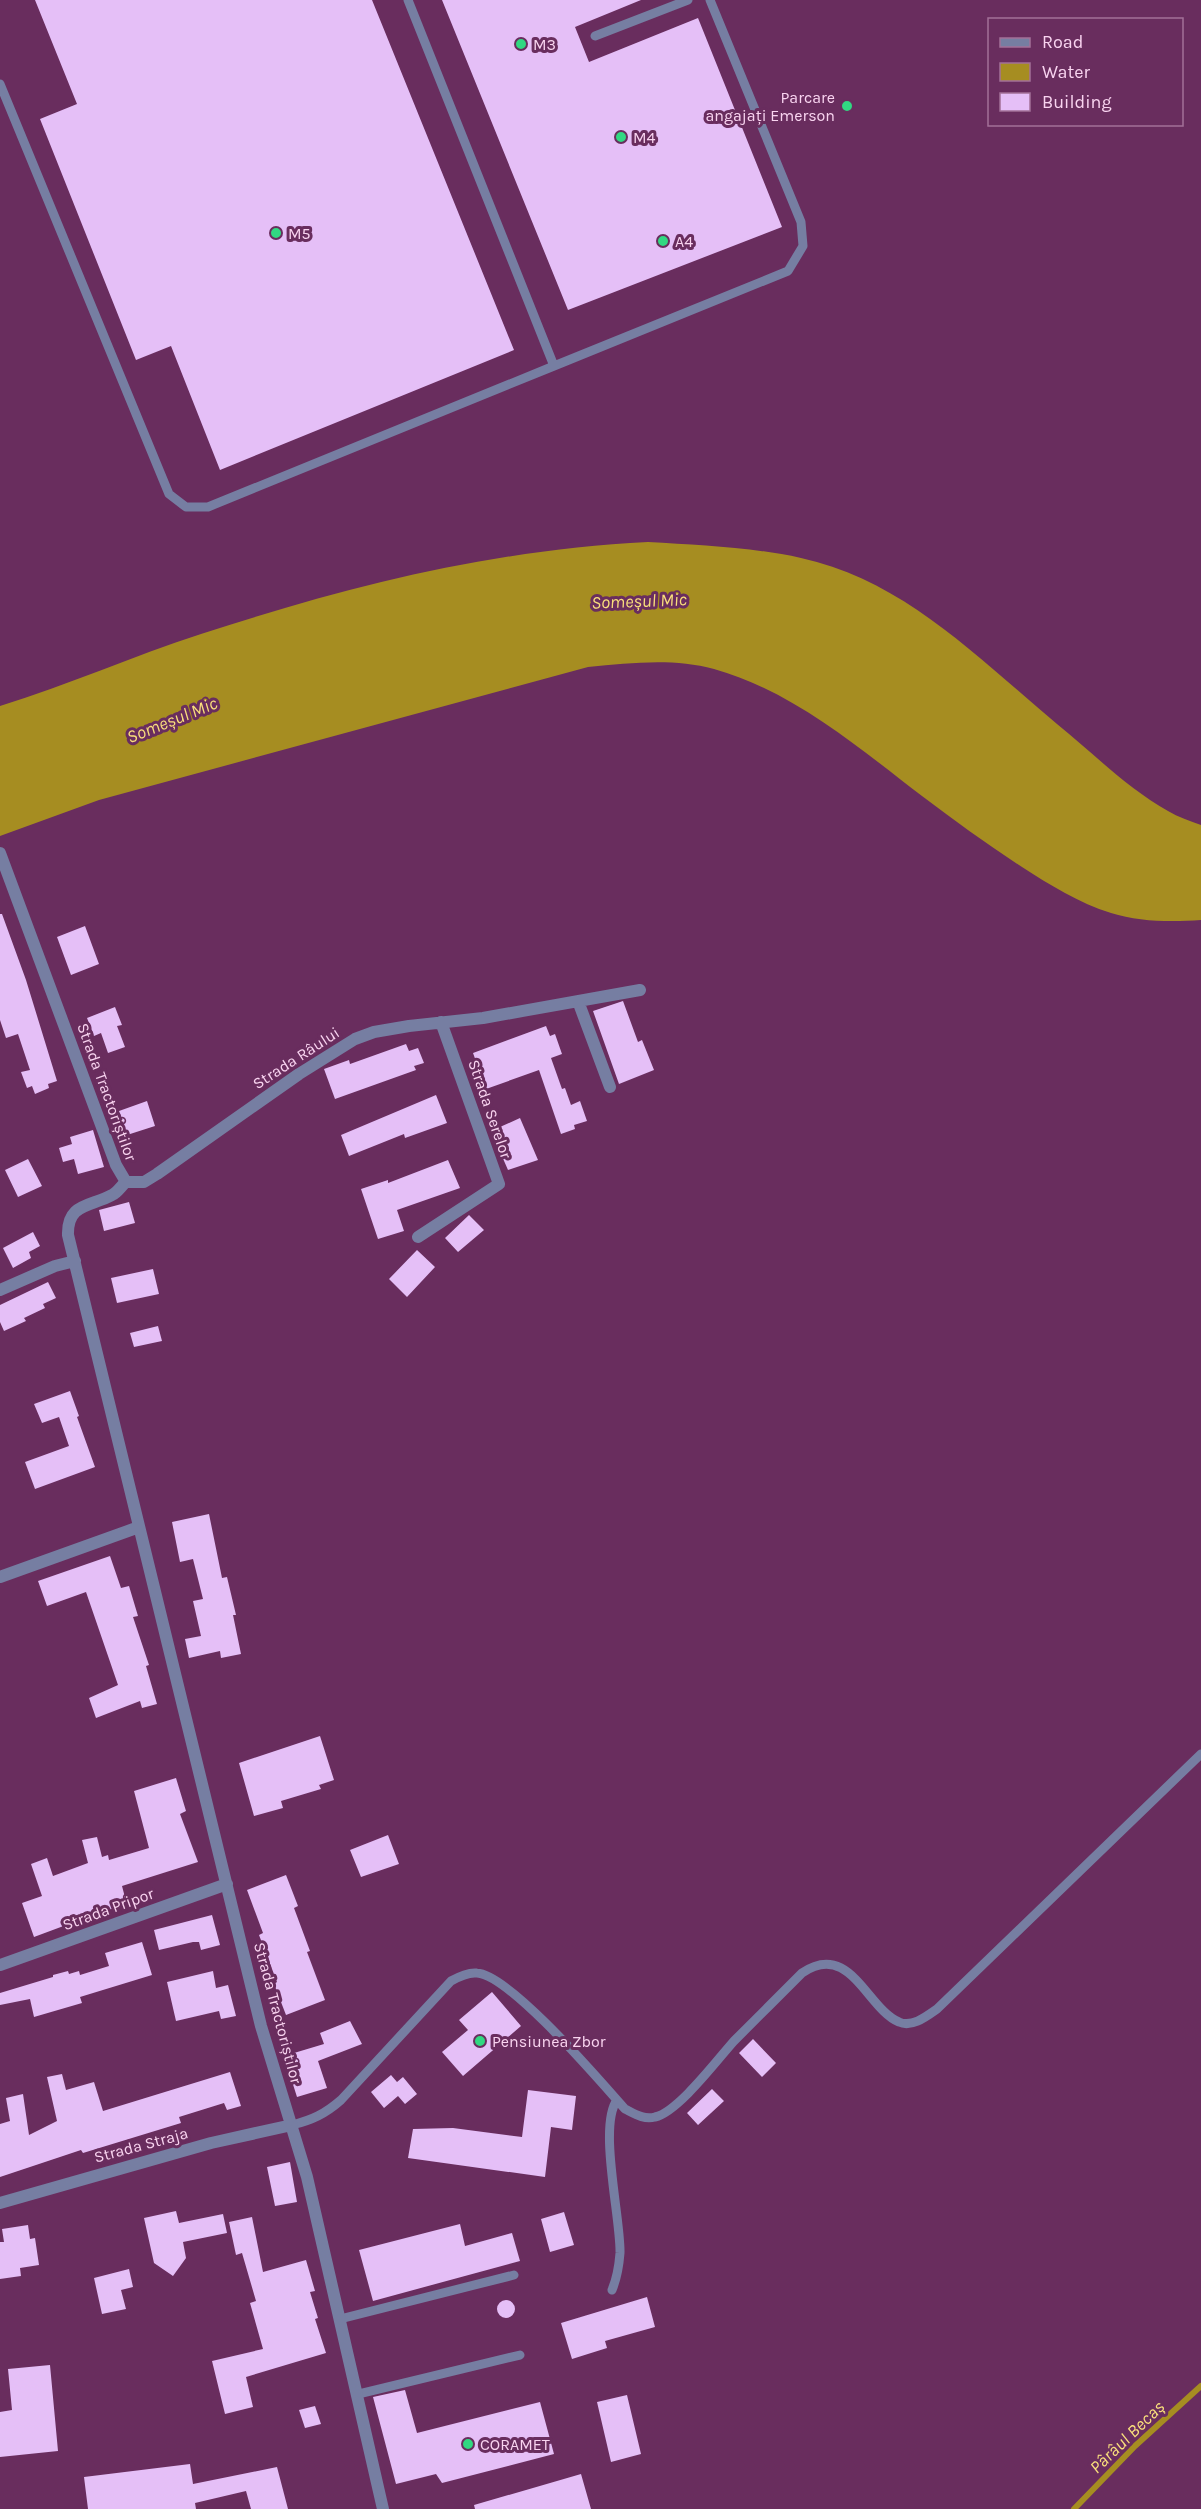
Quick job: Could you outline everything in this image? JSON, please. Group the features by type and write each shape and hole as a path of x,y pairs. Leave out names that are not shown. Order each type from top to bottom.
{"street":[{"name":"Strada Tractoriștilor","path":"0,853 116,1165 126,1182 112,1196 86,1204 74,1212 68,1222 68,1235 261,2026 307,2177 358,2394 382,2509"},
{"name":"Strada Râului","path":"126,1182 144,1182 157,1174 299,1074 355,1039 374,1032 483,1018 640,990"},
{"path":"578,1001 610,1087"},
{"name":"Strada Serelor","path":"418,1237 498,1184 441,1022"},
{"path":"0,1290 55,1266 75,1261"},
{"path":"0,1577 139,1527"},
{"name":"Strada Pripor","path":"0,1965 227,1884"},
{"name":"Strada Straja","path":"0,2203 211,2143 292,2125"}],"lane":[{"path":"408,0 554,366"},
{"path":"595,36 688,0"},
{"path":"0,84 169,494 186,507 208,507 788,271 803,246 801,222 710,0"},
{"path":"292,2125 312,2120 327,2112 341,2100 451,1981 461,1976 477,1973 495,1979 518,1997 626,2109 639,2117 654,2118 667,2113 811,1966 834,1965 850,1974 890,2016 900,2023 914,2023 927,2017 973,1976 1201,1754"},
{"path":"612,2290 617,2276 620,2252 611,2167 611,2112 617,2100"},
{"path":"340,2319 514,2275"},
{"path":"358,2394 520,2355"}],"water":[{"name":"Someșul Mic","path":"648,542 706,545 801,558 838,569 873,584 907,603 969,649 1138,792 1172,813 1201,825 1201,920 1144,920 1111,913 1076,899 984,841 798,706 743,679 714,669 683,663 652,662 588,667 99,800 0,836 0,706 201,634 311,600 366,586 421,573 533,553"}],"building":[{"name":"M5","path":"35,0 372,0 514,350 220,470 171,346 136,360 40,119 77,104"},
{"path":"442,0 641,0 575,27 589,62 698,18 782,227 568,310"},
{"path":"0,914 2,914 26,980 57,1081 48,1084 49,1088 35,1094 32,1086 27,1088 21,1072 30,1070 18,1034 6,1038 0,1020"},
{"path":"85,926 99,964 71,975 57,937"},
{"path":"623,1001 638,1042 642,1040 654,1070 619,1084 593,1011"},
{"path":"115,1007 122,1025 117,1026 125,1047 108,1053 101,1033 94,1036 87,1018"},
{"path":"546,1026 550,1036 555,1034 562,1054 551,1058 562,1089 565,1088 571,1105 580,1101 587,1121 574,1125 575,1129 561,1134 539,1070 486,1089 473,1053"},
{"path":"406,1044 409,1051 418,1048 424,1063 414,1066 416,1070 335,1099 324,1069 349,1060 350,1064"},
{"path":"436,1095 447,1123 405,1138 404,1134 349,1156 341,1135"},
{"path":"147,1101 155,1126 127,1135 119,1111"},
{"path":"520,1118 538,1160 508,1170 491,1131"},
{"path":"93,1130 104,1167 78,1174 74,1159 63,1162 59,1148 72,1144 70,1137"},
{"path":"28,1159 42,1186 18,1197 5,1170"},
{"path":"448,1160 460,1188 397,1210 404,1231 378,1239 361,1189 388,1180 388,1183"},
{"path":"129,1202 135,1223 104,1231 99,1210"},
{"path":"469,1215 484,1230 458,1252 445,1238"},
{"path":"33,1232 40,1246 29,1252 31,1258 13,1268 3,1248"},
{"path":"417,1250 435,1267 407,1297 389,1279"},
{"path":"153,1269 159,1294 117,1303 111,1278"},
{"path":"48,1282 56,1298 43,1304 45,1308 24,1318 26,1321 4,1331 0,1322 0,1305"},
{"path":"158,1326 162,1341 134,1347 130,1333"},
{"path":"70,1391 95,1467 35,1489 25,1462 69,1446 59,1417 42,1423 34,1404"},
{"path":"209,1514 222,1578 227,1577 236,1615 233,1615 241,1654 221,1658 220,1651 189,1658 185,1639 201,1636 193,1601 203,1599 193,1559 180,1562 172,1522"},
{"path":"110,1556 121,1588 129,1586 138,1616 133,1617 149,1665 146,1666 157,1704 142,1708 140,1701 96,1718 89,1698 118,1685 86,1592 47,1606 38,1581"},
{"path":"320,1736 334,1780 319,1785 321,1789 281,1801 283,1808 254,1816 239,1763"},
{"path":"176,1778 186,1811 180,1814 198,1862 122,1886 127,1905 85,1916 85,1918 34,1937 22,1903 42,1896 31,1864 47,1858 53,1876 88,1863 82,1840 97,1837 102,1857 108,1855 109,1860 149,1848 134,1791"},
{"path":"388,1835 399,1864 361,1877 350,1850"},
{"path":"286,1875 298,1906 294,1908 310,1951 307,1952 325,2000 286,2015 274,1984 277,1982 259,1935 263,1933 247,1890"},
{"path":"212,1915 220,1945 201,1950 199,1942 193,1942 159,1950 154,1930"},
{"path":"142,1942 152,1975 80,1997 82,2003 34,2017 30,1999 0,2005 0,1993 68,1971 69,1974 79,1971 80,1975 109,1966 105,1953"},
{"path":"213,1971 216,1988 228,1985 236,2016 221,2019 219,2011 176,2021 167,1982"},
{"name":"Pensiunea Zbor","path":"492,1992 521,2026 463,2076 442,2052 468,2030 459,2020"},
{"path":"350,2021 362,2044 318,2061 327,2088 297,2097 284,2056 324,2044 320,2033"},
{"path":"753,2039 776,2063 762,2077 739,2053"},
{"path":"230,2072 241,2106 227,2110 224,2103 179,2117 181,2123 83,2153 81,2150 0,2177 0,2124 10,2121 6,2098 23,2094 29,2135 57,2121 47,2077 62,2074 66,2090 94,2082 103,2111"},
{"path":"391,2075 397,2082 403,2077 417,2094 405,2104 398,2096 384,2108 371,2092"},
{"path":"712,2089 724,2101 698,2125 687,2113"},
{"path":"528,2090 576,2096 572,2130 551,2127 545,2177 408,2158 413,2129 453,2128 522,2137"},
{"path":"290,2162 297,2202 275,2206 267,2167"},
{"path":"176,2211 179,2223 223,2214 227,2233 183,2242 186,2258 173,2276 154,2263 144,2218"},
{"path":"564,2212 574,2245 550,2252 541,2219"},
{"path":"252,2217 263,2272 306,2260 315,2291 310,2292 318,2318 315,2319 326,2353 246,2377 253,2407 225,2414 212,2361 263,2349 250,2303 256,2301 242,2253 236,2255 229,2222"},
{"path":"460,2224 465,2246 512,2233 520,2261 373,2301 359,2250"},
{"path":"28,2225 30,2239 35,2238 39,2265 20,2268 21,2276 0,2279 0,2242 4,2242 2,2229"},
{"path":"129,2269 133,2287 121,2290 126,2309 102,2314 94,2278"},
{"path":"647,2297 655,2327 605,2341 607,2348 572,2359 561,2323"},
{"path":"506,2300 512,2303 515,2309 512,2315 506,2318 500,2315 497,2309 500,2303"},
{"path":"50,2365 58,2451 0,2457 0,2412 12,2410 8,2369"},
{"name":"CORAMET","path":"405,2390 417,2433 540,2402 554,2454 442,2483 436,2474 396,2484 373,2397"},
{"path":"627,2395 641,2454 611,2462 597,2402"},
{"path":"315,2406 321,2424 305,2428 299,2410"},
{"path":"190,2464 193,2484 277,2467 288,2509 251,2509 246,2491 195,2503 196,2509 88,2509 84,2477"},
{"path":"581,2474 591,2509 475,2509 474,2505"}],"waterway":[{"name":"Pârâul Becaș","path":"1074,2509 1135,2446 1201,2386"}],"place":[{"name":"M3","path":"521,44"},
{"name":"Parcare angajați Emerson","path":"847,106"},
{"name":"M4","path":"621,137"},
{"name":"M5","path":"276,233"},
{"name":"A4","path":"663,241"},
{"name":"Pensiunea Zbor","path":"480,2041"},
{"name":"CORAMET","path":"468,2444"}]}
